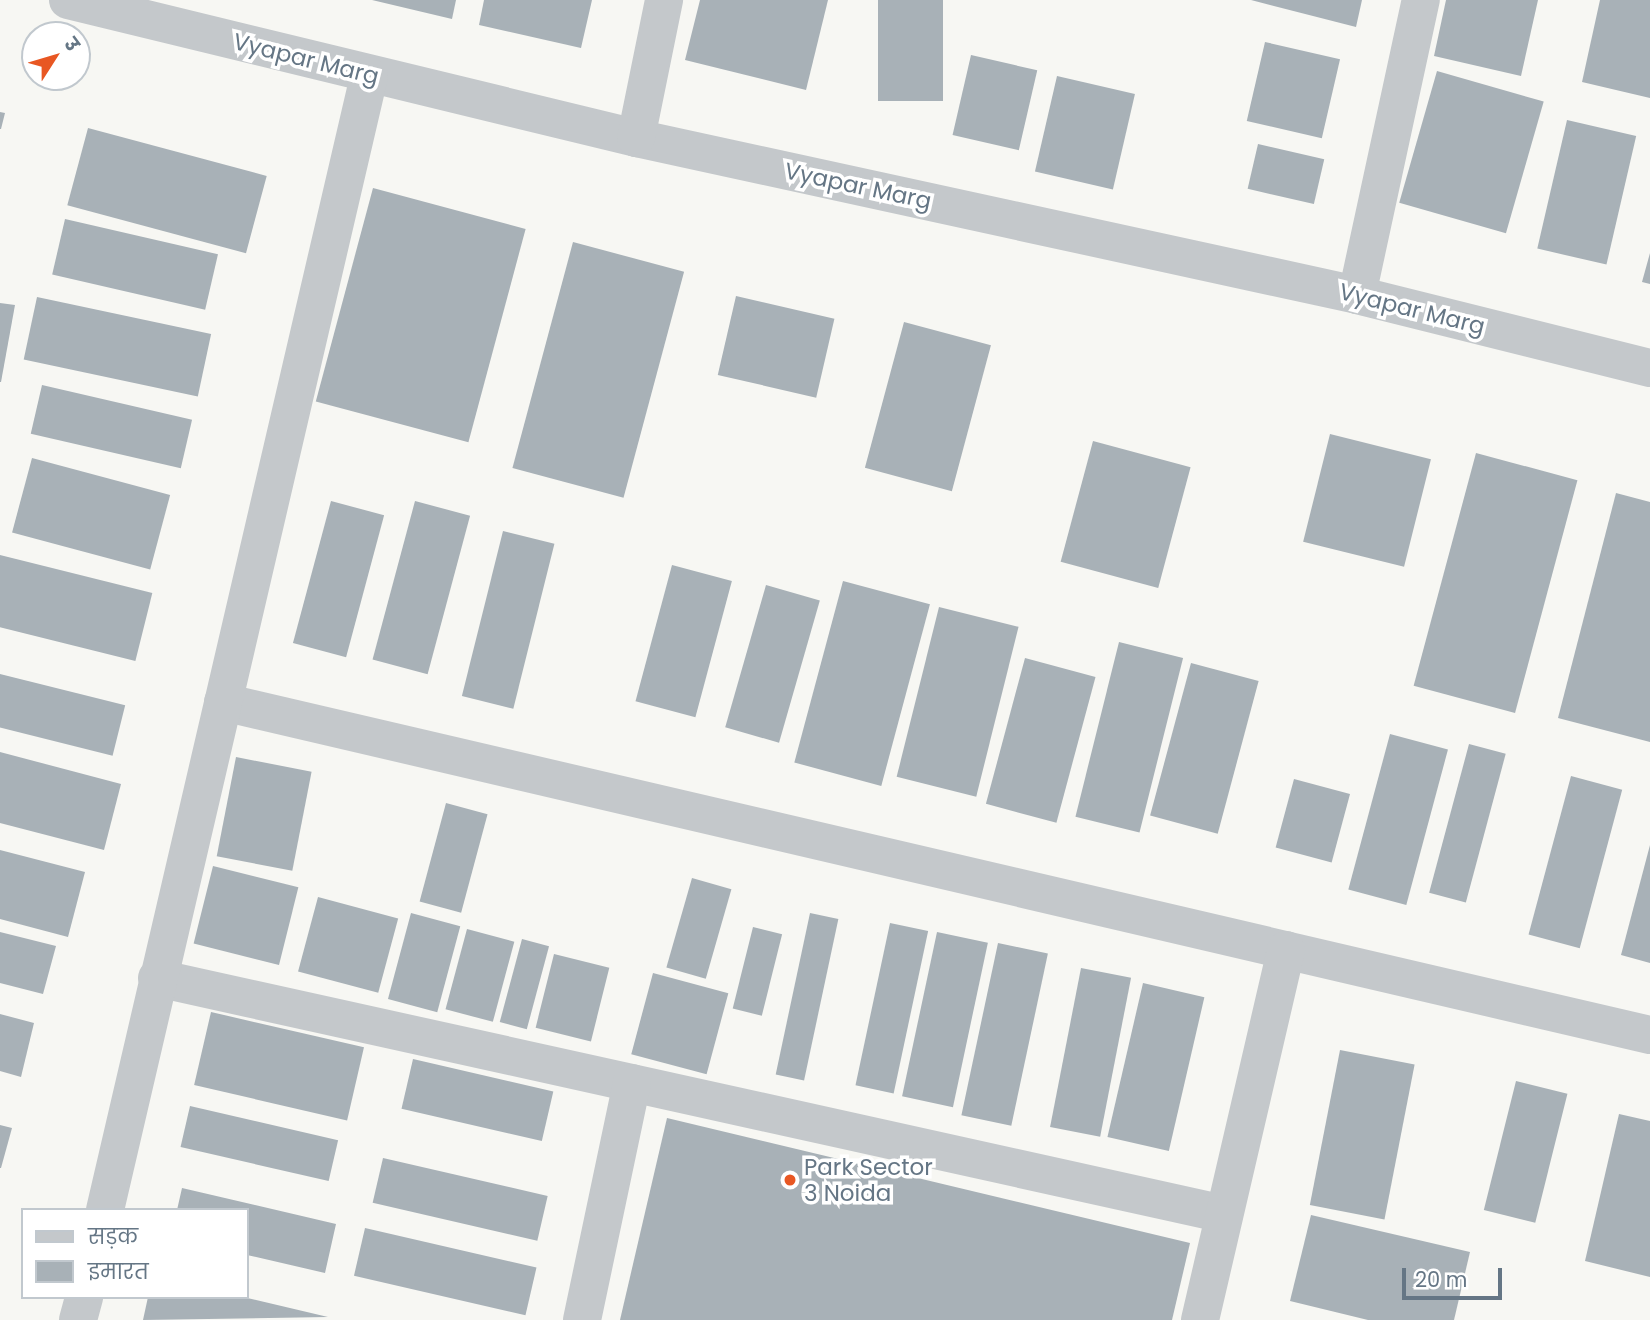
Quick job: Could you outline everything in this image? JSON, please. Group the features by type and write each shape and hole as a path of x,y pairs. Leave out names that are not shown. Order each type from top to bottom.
{"street":[{"name":"Vyapar Marg","path":"68,0 369,76 636,138 1357,295 1650,368"},
{"path":"636,138 664,0"},
{"path":"1357,295 1421,0"},
{"path":"105,1208 369,76"},
{"path":"223,702 1650,1035"},
{"path":"1199,1320 1286,950"},
{"path":"157,978 1224,1214"},
{"path":"582,1320 632,1083"},
{"path":"78,1320 83,1299"}],"building":[{"path":"372,0 456,0 452,19"},
{"path":"484,0 592,0 581,48 479,25"},
{"path":"700,0 828,0 806,90 685,60"},
{"path":"878,0 943,0 943,101 878,101"},
{"path":"1251,0 1362,0 1356,27"},
{"path":"1446,0 1538,0 1521,76 1434,56"},
{"path":"1600,0 1650,0 1650,98 1582,82"},
{"path":"1265,42 1340,59 1322,138 1247,121"},
{"path":"971,55 1037,70 1019,150 953,135"},
{"path":"1437,71 1544,102 1506,233 1399,203"},
{"path":"1057,76 1135,94 1113,189 1035,171"},
{"path":"0,112 5,113 1,129 0,129"},
{"path":"1567,120 1636,136 1606,265 1537,249"},
{"path":"88,128 267,176 246,253 67,205"},
{"path":"1258,144 1324,159 1314,204 1248,189"},
{"path":"373,188 526,229 468,442 316,401"},
{"path":"65,219 218,254 205,310 52,275"},
{"path":"573,242 684,272 624,498 512,468"},
{"path":"1650,253 1650,284 1642,282"},
{"path":"736,296 834,319 816,398 718,375"},
{"path":"37,297 211,334 198,397 24,360"},
{"path":"0,303 15,305 1,382 0,382"},
{"path":"904,322 991,345 952,491 865,468"},
{"path":"42,385 192,420 181,468 31,434"},
{"path":"1330,434 1431,459 1404,567 1303,542"},
{"path":"1093,441 1191,467 1158,588 1061,562"},
{"path":"1476,453 1577,480 1515,713 1414,686"},
{"path":"32,458 170,495 150,569 12,532"},
{"path":"1616,493 1650,502 1650,742 1558,718"},
{"path":"331,501 384,515 346,657 293,643"},
{"path":"415,501 470,516 428,674 373,659"},
{"path":"503,531 554,544 513,709 462,696"},
{"path":"0,555 152,593 135,661 0,627"},
{"path":"672,565 732,581 695,717 636,701"},
{"path":"843,581 930,604 881,786 794,763"},
{"path":"766,585 820,600 779,743 725,727"},
{"path":"939,607 1019,627 976,797 897,777"},
{"path":"1119,642 1183,658 1139,833 1075,817"},
{"path":"1025,658 1096,677 1056,823 986,804"},
{"path":"1191,663 1259,681 1218,834 1150,816"},
{"path":"0,674 125,705 113,756 0,728"},
{"path":"1390,734 1448,750 1406,905 1348,890"},
{"path":"1469,744 1506,754 1466,903 1429,893"},
{"path":"0,752 121,784 104,850 0,823"},
{"path":"236,757 312,772 292,871 217,856"},
{"path":"1571,776 1622,790 1580,948 1529,934"},
{"path":"1294,779 1350,794 1332,863 1276,848"},
{"path":"446,803 488,814 461,913 420,902"},
{"path":"1650,845 1650,963 1621,955"},
{"path":"0,850 85,872 68,937 0,919"},
{"path":"213,866 298,887 279,965 194,944"},
{"path":"692,878 731,889 706,979 666,967"},
{"path":"318,897 398,918 378,993 298,971"},
{"path":"411,913 460,926 437,1012 388,999"},
{"path":"810,913 838,919 804,1080 776,1074"},
{"path":"890,923 928,931 894,1093 855,1085"},
{"path":"753,927 782,934 762,1016 733,1009"},
{"path":"467,929 514,942 493,1022 446,1009"},
{"path":"0,932 56,946 43,994 0,983"},
{"path":"937,932 988,943 953,1107 902,1096"},
{"path":"522,939 549,946 527,1029 500,1022"},
{"path":"998,943 1048,954 1011,1126 961,1115"},
{"path":"554,954 609,968 591,1042 536,1028"},
{"path":"1081,968 1131,978 1100,1137 1050,1127"},
{"path":"653,973 728,993 707,1074 631,1054"},
{"path":"1143,983 1204,997 1169,1151 1107,1137"},
{"path":"211,1012 364,1047 347,1120 194,1085"},
{"path":"0,1014 34,1023 21,1077 0,1071"},
{"path":"1340,1050 1415,1065 1384,1220 1310,1205"},
{"path":"413,1059 553,1091 542,1141 402,1109"},
{"path":"1516,1081 1567,1094 1535,1223 1484,1210"},
{"path":"190,1106 338,1140 329,1181 181,1147"},
{"path":"1619,1114 1650,1121 1650,1277 1585,1261"},
{"name":"Park Sector 3 Noida","path":"667,1118 1190,1243 1172,1320 620,1320"},
{"path":"0,1125 12,1128 1,1168 0,1168"},
{"path":"383,1158 548,1196 537,1241 373,1203"},
{"path":"182,1188 336,1224 325,1273 248,1255 248,1208 177,1208"},
{"path":"1311,1215 1470,1252 1454,1320 1368,1320 1290,1301"},
{"path":"365,1228 536,1268 525,1315 354,1276"},
{"path":"248,1298 328,1317 143,1320 148,1299"}],"place":[{"name":"Park Sector 3 Noida","path":"790,1180"}]}
